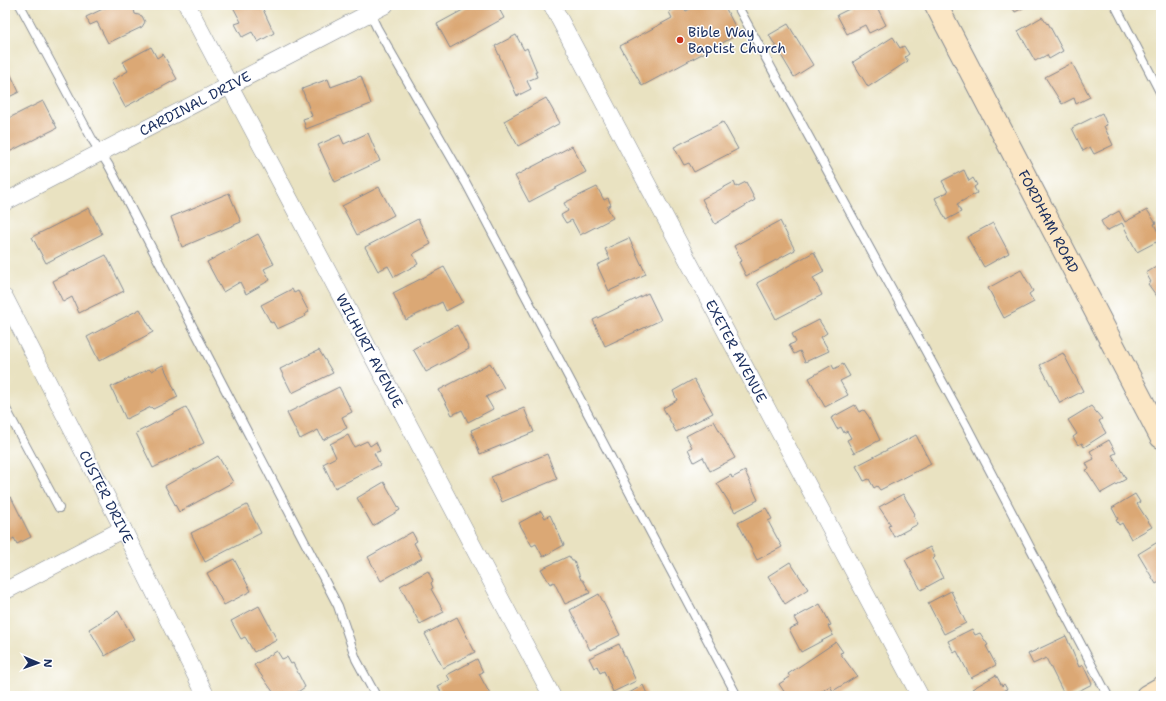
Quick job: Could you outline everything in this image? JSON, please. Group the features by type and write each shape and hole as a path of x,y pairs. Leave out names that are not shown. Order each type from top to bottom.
{"street":[{"name":"WILHURT AVENUE","path":"187,5 552,696"},
{"name":"CARDINAL DRIVE","path":"5,202 228,85 368,9 385,5"},
{"name":"EXETER AVENUE","path":"552,5 920,696"},
{"name":"FORDHAM ROAD","path":"936,5 1161,437"},
{"name":"CUSTER DRIVE","path":"5,298 206,696"},
{"path":"5,591 123,529"},
{"path":"1147,696 1161,688"}],"lane":[{"path":"20,5 100,153 109,166 338,606 356,659 376,696"},
{"path":"737,5 966,425 1108,696"},
{"path":"1115,5 1161,94"},
{"path":"368,9 376,28 466,183 737,696"},
{"path":"5,407 59,508"}],"building":[{"path":"111,5 133,5 135,14 142,16 145,22 142,27 108,43 97,22 90,25 86,17"},
{"path":"232,5 261,5 274,33 258,42 252,32 242,37 235,24 241,22"},
{"path":"472,5 497,5 504,18 450,48 437,24"},
{"name":"Bible Way Baptist Church","path":"682,5 686,11 698,5 724,5 739,34 642,86 620,46 672,18 669,12"},
{"path":"850,5 876,5 886,25 869,33 865,25 847,34 837,15 851,8"},
{"path":"1011,5 1029,5 1015,12"},
{"path":"1042,17 1047,24 1048,23 1063,51 1049,59 1047,55 1035,61 1018,31"},
{"path":"788,24 813,65 794,77 769,35"},
{"path":"516,35 524,50 527,48 537,72 535,72 537,77 527,81 531,89 517,96 495,46"},
{"path":"893,37 900,48 904,46 909,54 905,57 908,61 868,87 853,62"},
{"path":"151,47 157,58 163,54 177,79 125,107 111,81 128,71 123,62"},
{"path":"5,62 19,92 5,99"},
{"path":"1072,63 1090,97 1076,104 1074,98 1062,104 1045,77"},
{"path":"361,76 371,104 306,129 303,119 312,116 302,89 328,79 331,87"},
{"path":"546,98 560,123 518,146 504,121"},
{"path":"43,101 57,128 5,154 5,120"},
{"path":"1102,113 1107,125 1104,126 1113,145 1094,154 1090,147 1083,151 1072,128"},
{"path":"723,122 738,149 694,172 689,163 684,165 674,147"},
{"path":"368,133 380,161 335,182 318,145 340,135 344,144"},
{"path":"572,146 586,172 529,202 515,176"},
{"path":"964,170 969,181 973,178 977,185 974,187 977,193 957,204 961,212 946,220 935,198 948,192 942,181"},
{"path":"734,182 736,187 746,182 755,200 715,224 702,199"},
{"path":"379,187 394,215 357,235 342,206"},
{"path":"597,187 604,200 608,198 611,205 607,207 613,218 580,235 572,220 566,223 561,215 568,211 564,203"},
{"path":"229,193 241,222 182,247 171,217"},
{"path":"89,208 102,234 46,263 32,237"},
{"path":"1147,210 1156,223 1154,224 1158,232 1161,230 1161,250 1156,242 1137,252 1122,223 1106,231 1101,221 1119,211 1125,222"},
{"path":"418,219 431,244 413,254 418,264 394,277 388,266 378,271 365,247"},
{"path":"780,221 795,250 746,276 739,262 742,261 734,246"},
{"path":"993,223 1009,253 984,267 967,237"},
{"path":"258,234 274,264 264,269 270,280 246,294 240,282 223,292 207,262"},
{"path":"629,238 646,274 609,291 597,265 610,259 605,249"},
{"path":"814,252 824,272 813,278 822,295 776,319 757,283"},
{"path":"106,255 124,291 79,313 72,297 63,302 53,281"},
{"path":"1161,264 1161,302 1148,284 1151,282 1146,273"},
{"path":"444,267 463,302 446,311 442,302 406,320 393,293"},
{"path":"1021,270 1033,291 1029,294 1034,302 1004,318 988,288"},
{"path":"292,289 294,293 298,291 309,312 305,314 306,316 277,329 273,322 271,323 261,305"},
{"path":"648,293 661,320 605,346 593,320"},
{"path":"140,309 153,332 99,361 87,337"},
{"path":"819,320 827,333 821,337 829,351 805,362 800,351 794,354 789,345 796,342 792,334"},
{"path":"457,325 469,349 426,372 413,349"},
{"path":"319,350 333,373 292,393 280,369"},
{"path":"1063,353 1083,391 1060,403 1040,365"},
{"path":"490,363 504,388 486,397 493,409 468,422 462,410 452,415 439,390"},
{"path":"843,364 850,376 840,381 848,395 825,407 809,378 832,365 834,369"},
{"path":"163,365 178,397 153,409 151,407 126,419 111,387 149,369 151,371"},
{"path":"694,379 713,413 676,432 663,408 677,400 673,391"},
{"path":"339,387 352,412 342,417 347,428 323,440 318,430 300,439 287,413"},
{"path":"855,405 859,412 864,410 869,417 880,440 854,453 847,440 851,438 847,431 844,433 841,427 837,429 831,418"},
{"path":"1091,406 1102,419 1099,421 1106,433 1084,447 1082,443 1078,445 1073,437 1077,434 1068,420"},
{"path":"186,407 204,443 153,468 136,433"},
{"path":"524,408 534,432 480,454 471,430"},
{"path":"714,421 735,458 710,471 703,457 694,462 688,449 692,447 686,436"},
{"path":"348,435 354,447 367,441 370,446 376,442 380,451 374,453 380,465 335,488 323,464 336,457 330,444"},
{"path":"916,435 931,464 880,490 877,486 874,488 869,479 864,481 856,466"},
{"path":"1109,440 1116,453 1112,455 1126,479 1101,493 1086,470 1089,469 1086,463 1094,459 1090,451"},
{"path":"547,454 557,479 502,502 491,477"},
{"path":"218,456 233,482 179,512 165,486"},
{"path":"745,471 758,500 735,512 717,483 731,475 732,478"},
{"path":"384,482 400,510 373,526 357,498"},
{"path":"903,494 915,514 913,515 918,524 894,537 888,526 891,525 879,507"},
{"path":"1135,494 1140,502 1137,504 1152,527 1131,539 1122,523 1119,525 1116,520 1118,519 1112,508"},
{"path":"11,497 31,537 17,544 14,538 6,543 5,541 5,501"},
{"path":"247,505 261,533 205,562 191,533"},
{"path":"766,508 772,519 768,521 782,547 757,560 738,523"},
{"path":"541,511 545,518 550,515 564,545 543,557 536,544 532,546 519,523"},
{"path":"412,532 417,541 414,543 422,558 381,581 368,557"},
{"path":"1161,540 1161,581 1156,584 1138,554"},
{"path":"930,547 935,557 933,559 943,578 921,590 905,560"},
{"path":"569,556 572,561 574,561 581,580 583,580 590,593 565,604 554,582 550,584 541,569"},
{"path":"234,559 251,591 224,605 207,573"},
{"path":"790,562 808,589 785,604 768,576"},
{"path":"428,571 433,581 431,583 433,588 431,589 444,612 420,624 400,586"},
{"path":"951,591 966,623 944,634 928,603"},
{"path":"599,594 620,635 590,650 570,610"},
{"path":"820,604 831,625 828,626 833,635 801,652 789,629 798,625 794,618"},
{"path":"259,606 277,640 254,652 245,637 241,639 231,621"},
{"path":"118,611 134,639 105,656 89,629"},
{"path":"457,617 475,652 443,668 425,634"},
{"path":"972,629 975,635 980,633 988,645 986,646 996,665 971,678 957,651 954,653 948,641"},
{"path":"1066,636 1079,667 1083,665 1092,684 1069,696 1065,696 1046,658 1033,664 1028,654"},
{"path":"836,642 843,652 840,653 857,676 833,691 830,686 814,696 787,696 779,684 790,677 788,674"},
{"path":"619,644 636,681 613,692 604,671 600,673 597,666 594,668 589,658"},
{"path":"277,651 282,659 287,657 291,664 293,663 305,687 292,696 276,696 254,665"},
{"path":"477,659 483,672 479,674 491,696 443,696 438,686 450,680 447,675"},
{"path":"996,675 1002,686 1004,684 1007,689 1004,690 1008,696 976,696 972,689"},
{"path":"643,685 648,696 624,696"}],"place":[{"name":"Bible Way Baptist Church","path":"680,40"}]}
